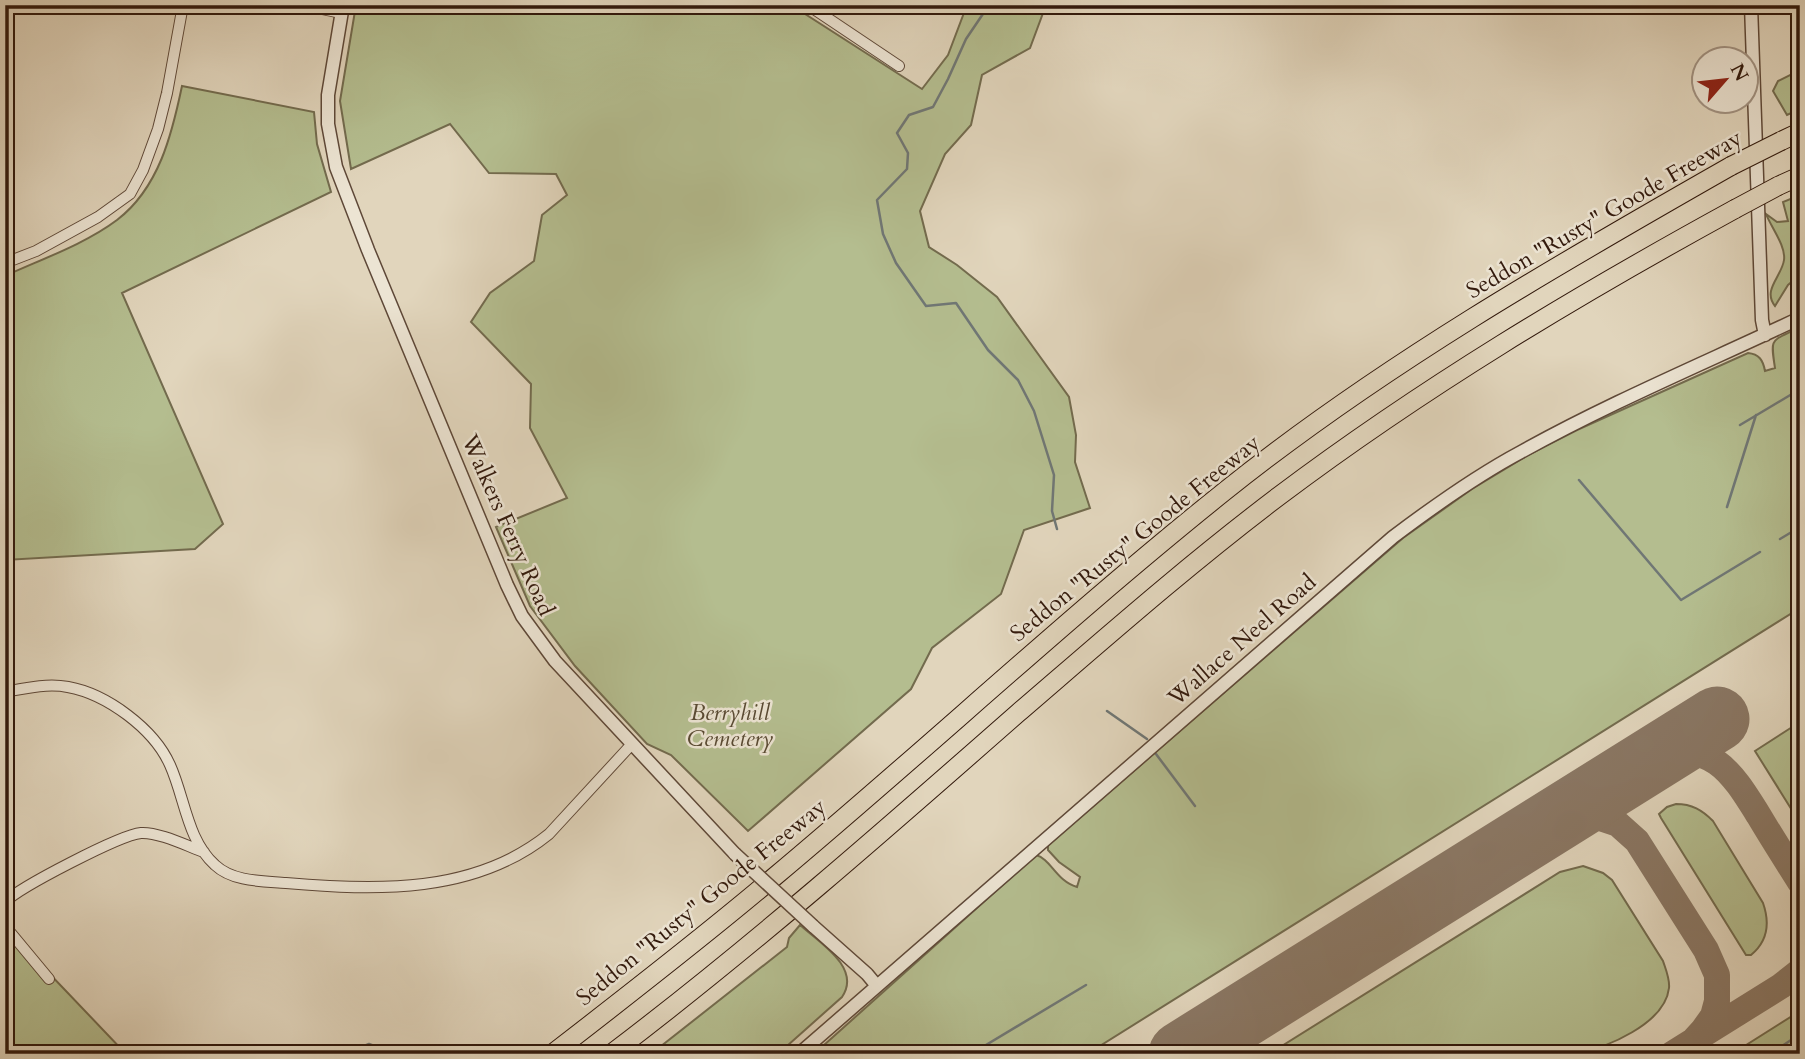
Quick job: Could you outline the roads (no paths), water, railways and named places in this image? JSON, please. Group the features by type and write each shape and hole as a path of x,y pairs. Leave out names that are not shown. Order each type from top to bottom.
{"highway":[{"name":"Seddon \"Rusty\" Goode Freeway","path":"552,1054 773,878 1227,490 1349,400 1479,314 1600,240 1731,166 1800,132"},
{"path":"611,1054 735,956 1129,616 1280,495 1499,344 1735,209 1800,176"}],"street":[{"path":"5,262 36,251 98,217 130,194 143,170 158,129 183,5"},
{"path":"303,5 342,9"},
{"path":"808,5 899,66"},
{"path":"1751,5 1765,335"},
{"name":"Walkers Ferry Road","path":"342,9 328,85 328,124 336,167 522,616 555,661 735,854 877,986"},
{"name":"Wallace Neel Road","path":"799,1054 1362,564 1418,519 1473,480 1521,452 1622,401 1800,318"},
{"path":"5,692 38,686 71,688 107,703 142,726 161,748 170,765 189,822 204,852 225,872 259,881 392,888 445,881 492,866 534,846 565,818 631,745"},
{"path":"5,902 18,892 131,835 151,834 204,852"},
{"path":"5,926 49,979"}],"waterway":[{"path":"989,5 966,39 933,107 909,115 897,133 908,153 907,169 877,200 883,234 896,263 926,306 956,303 988,350 1018,380 1034,411 1054,475 1052,511 1057,529"},
{"path":"1740,425 1797,391"},
{"path":"1727,507 1756,415"},
{"path":"1579,480 1681,600 1760,552"},
{"path":"1780,539 1800,527"},
{"path":"1107,711 1147,739"},
{"path":"1156,754 1195,806"},
{"path":"971,1054 1086,985"},
{"path":"1770,1054 1800,1034"},
{"path":"345,1054 369,1044 395,1054"}],"park label":[{"name":"Berryhill Cemetery","path":"730,725"}]}
